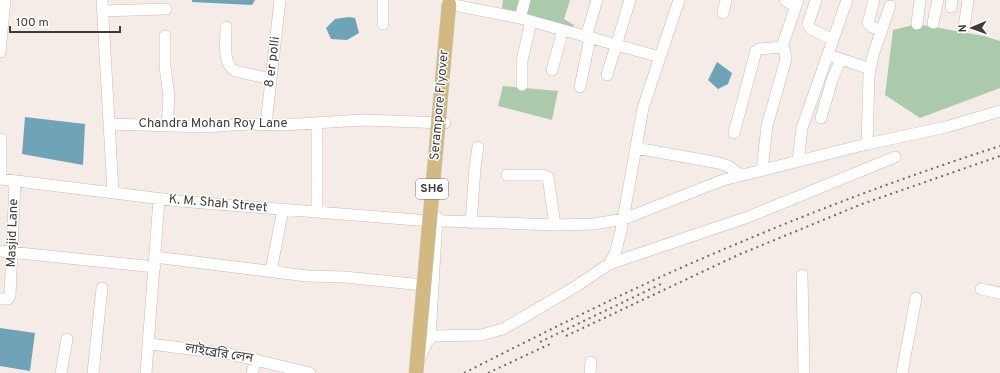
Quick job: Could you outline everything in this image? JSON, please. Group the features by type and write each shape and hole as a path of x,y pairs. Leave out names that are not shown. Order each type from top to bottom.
{"main road":[{"name":"Serampore Flyover","path":"415,373 452,5"}],"street":[{"path":"0,52 5,0"},
{"name":"8 er polli","path":"266,124 280,0"},
{"path":"383,0 383,24"},
{"path":"522,85 525,0"},
{"path":"580,87 588,37 597,0"},
{"path":"607,75 630,0"},
{"path":"609,264 615,254 624,219 643,108 679,0"},
{"path":"723,13 726,0"},
{"path":"762,170 767,126 786,59 783,47 796,4 785,0"},
{"path":"816,0 808,24 811,29 833,40"},
{"path":"798,161 802,128 847,0"},
{"path":"874,0 868,23 872,27 882,31"},
{"path":"917,24 920,0"},
{"path":"934,23 938,0"},
{"path":"964,28 968,0"},
{"path":"415,373 430,338 436,221 445,123 452,5 525,20 660,57"},
{"path":"113,192 102,6 166,9"},
{"path":"867,144 867,101 870,69 890,6"},
{"path":"226,26 227,60 231,69 272,78"},
{"path":"552,70 563,30"},
{"path":"165,36 165,67 169,96 167,126"},
{"path":"734,133 756,51 759,49 783,47"},
{"path":"827,55 870,69"},
{"path":"821,118 832,80 841,59"},
{"name":"K. M. Shah Street","path":"0,179 113,192 159,199 436,221 555,225 601,223 624,219 715,183 741,175 867,144 946,127 1000,110"},
{"name":"Chandra Mohan Roy Lane","path":"109,124 204,127 363,120 445,123"},
{"path":"317,123 317,212"},
{"path":"0,179 1,139"},
{"path":"471,223 478,147"},
{"path":"636,148 719,163 728,166 741,175"},
{"path":"430,338 440,335 481,335 503,328 575,287 609,264 748,217 896,157"},
{"path":"507,175 543,175 548,177 555,225"},
{"name":"Masjid Lane","path":"0,299 8,299 10,296 15,181"},
{"path":"146,373 150,344 159,199"},
{"path":"271,271 283,209"},
{"path":"0,252 271,271 432,286"},
{"path":"802,275 804,373"},
{"path":"93,373 102,288"},
{"path":"981,289 1000,293"},
{"path":"902,373 916,298"},
{"path":"61,373 67,339"},
{"name":"লাইব্রেরি লেন","path":"150,344 230,354 310,373"},
{"path":"252,373 256,359"}],"green space":[{"path":"503,0 570,0 564,19 574,25 572,30 510,11 502,8"},
{"path":"917,24 984,36 1000,41 1000,88 920,118 885,95 893,30"},
{"path":"503,86 558,91 552,120 498,106"}],"water":[{"path":"192,0 255,0 252,5 192,2"},
{"path":"349,17 355,18 359,33 347,40 331,39 326,28 335,19"},
{"path":"717,62 732,73 728,84 718,89 708,80"},
{"path":"25,117 85,124 83,165 22,154"},
{"path":"0,328 35,333 30,371 0,366"}],"railway":[{"path":"464,373 632,290 734,245 866,192 1000,146"},
{"path":"566,336 738,255 862,204 1000,156"},
{"path":"540,342 661,284"},
{"path":"488,373 550,344"}]}
